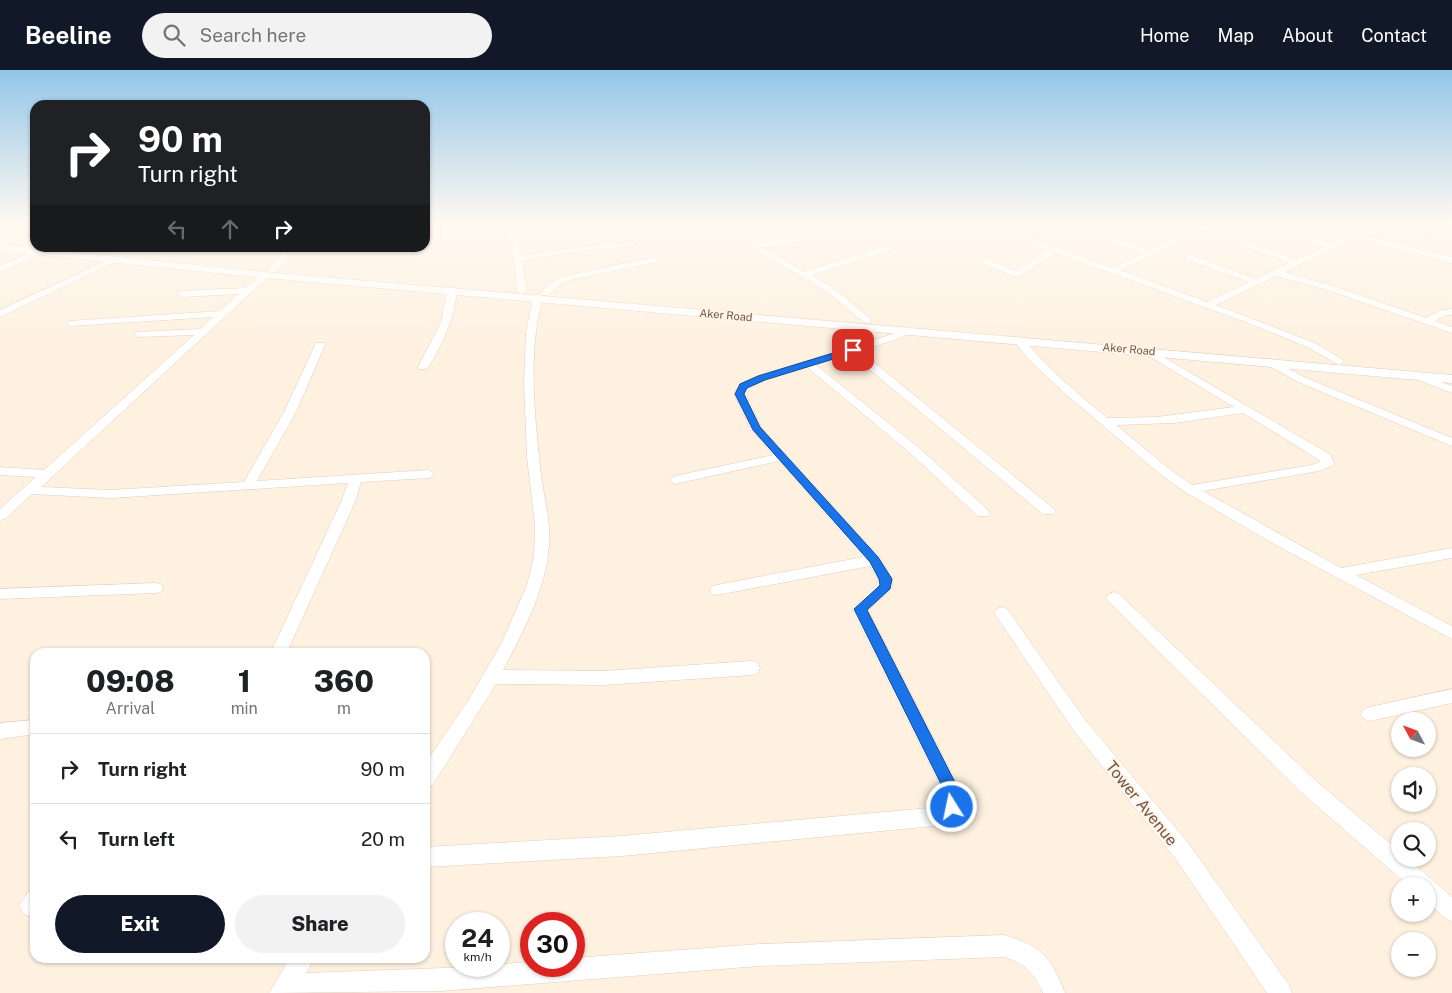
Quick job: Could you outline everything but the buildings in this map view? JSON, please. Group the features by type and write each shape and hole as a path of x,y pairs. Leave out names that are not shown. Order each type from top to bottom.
{"street":[{"path":"0,314 104,265"},
{"name":"Aker Road","path":"180,265 522,291 542,295"},
{"name":"Aker Road","path":"207,265 452,290 542,295 1019,340 1339,362 1452,372"},
{"path":"0,516 275,265"},
{"path":"519,265 522,291"},
{"path":"430,772 491,677 526,607 541,556 543,519 535,474 530,348 533,306 542,295 558,282 567,278 630,265"},
{"path":"787,265 829,289 868,321"},
{"path":"804,275 835,265"},
{"path":"994,265 1017,274 1031,265"},
{"path":"1096,265 1311,345 1339,362"},
{"path":"1112,271 1125,265"},
{"path":"1210,265 1256,282"},
{"path":"1208,306 1291,265"},
{"path":"1276,272 1330,288 1452,330"},
{"path":"423,367 448,322 452,290"},
{"path":"182,294 248,291"},
{"name":"Aker Road","path":"600,301 868,321 1148,351 1452,379"},
{"path":"1427,321 1444,312 1452,312"},
{"path":"71,323 222,314"},
{"path":"430,857 622,846 944,816 952,807 954,794 860,609 886,586 886,579 874,560 756,428 740,394 744,386 808,363 894,337 909,330"},
{"path":"139,334 203,332"},
{"path":"1019,340 1033,358 1105,421 1164,471 1190,489 1452,633"},
{"path":"248,486 290,412 320,346"},
{"path":"853,350 1048,511"},
{"path":"1148,351 1328,458 1328,463 1316,468 1190,489"},
{"path":"1270,362 1302,380 1452,442"},
{"path":"808,363 914,450 983,514"},
{"path":"1417,376 1452,390"},
{"path":"1105,421 1160,420 1213,415 1244,409"},
{"path":"675,480 781,458"},
{"path":"0,471 46,474"},
{"path":"28,490 111,494 429,474"},
{"path":"281,648 348,502 355,479"},
{"path":"1340,573 1452,553"},
{"path":"717,590 874,560"},
{"path":"0,594 156,588"},
{"path":"1114,598 1308,786 1414,877"},
{"name":"Tower Avenue","path":"1002,613 1080,726 1182,851 1280,993"},
{"path":"491,677 603,678 752,668"},
{"path":"1370,714 1452,696"},
{"path":"0,731 30,728"},
{"path":"1436,897 1452,912"},
{"path":"282,989 441,980 760,955 1004,946 1024,951 1037,961 1050,980 1054,993"},
{"path":"282,989 300,963"}],"route":[{"path":"853,350 762,378 744,386 740,394 756,428 874,560 886,579 886,586 881,592 866,602 860,609 954,794 952,807"}]}
